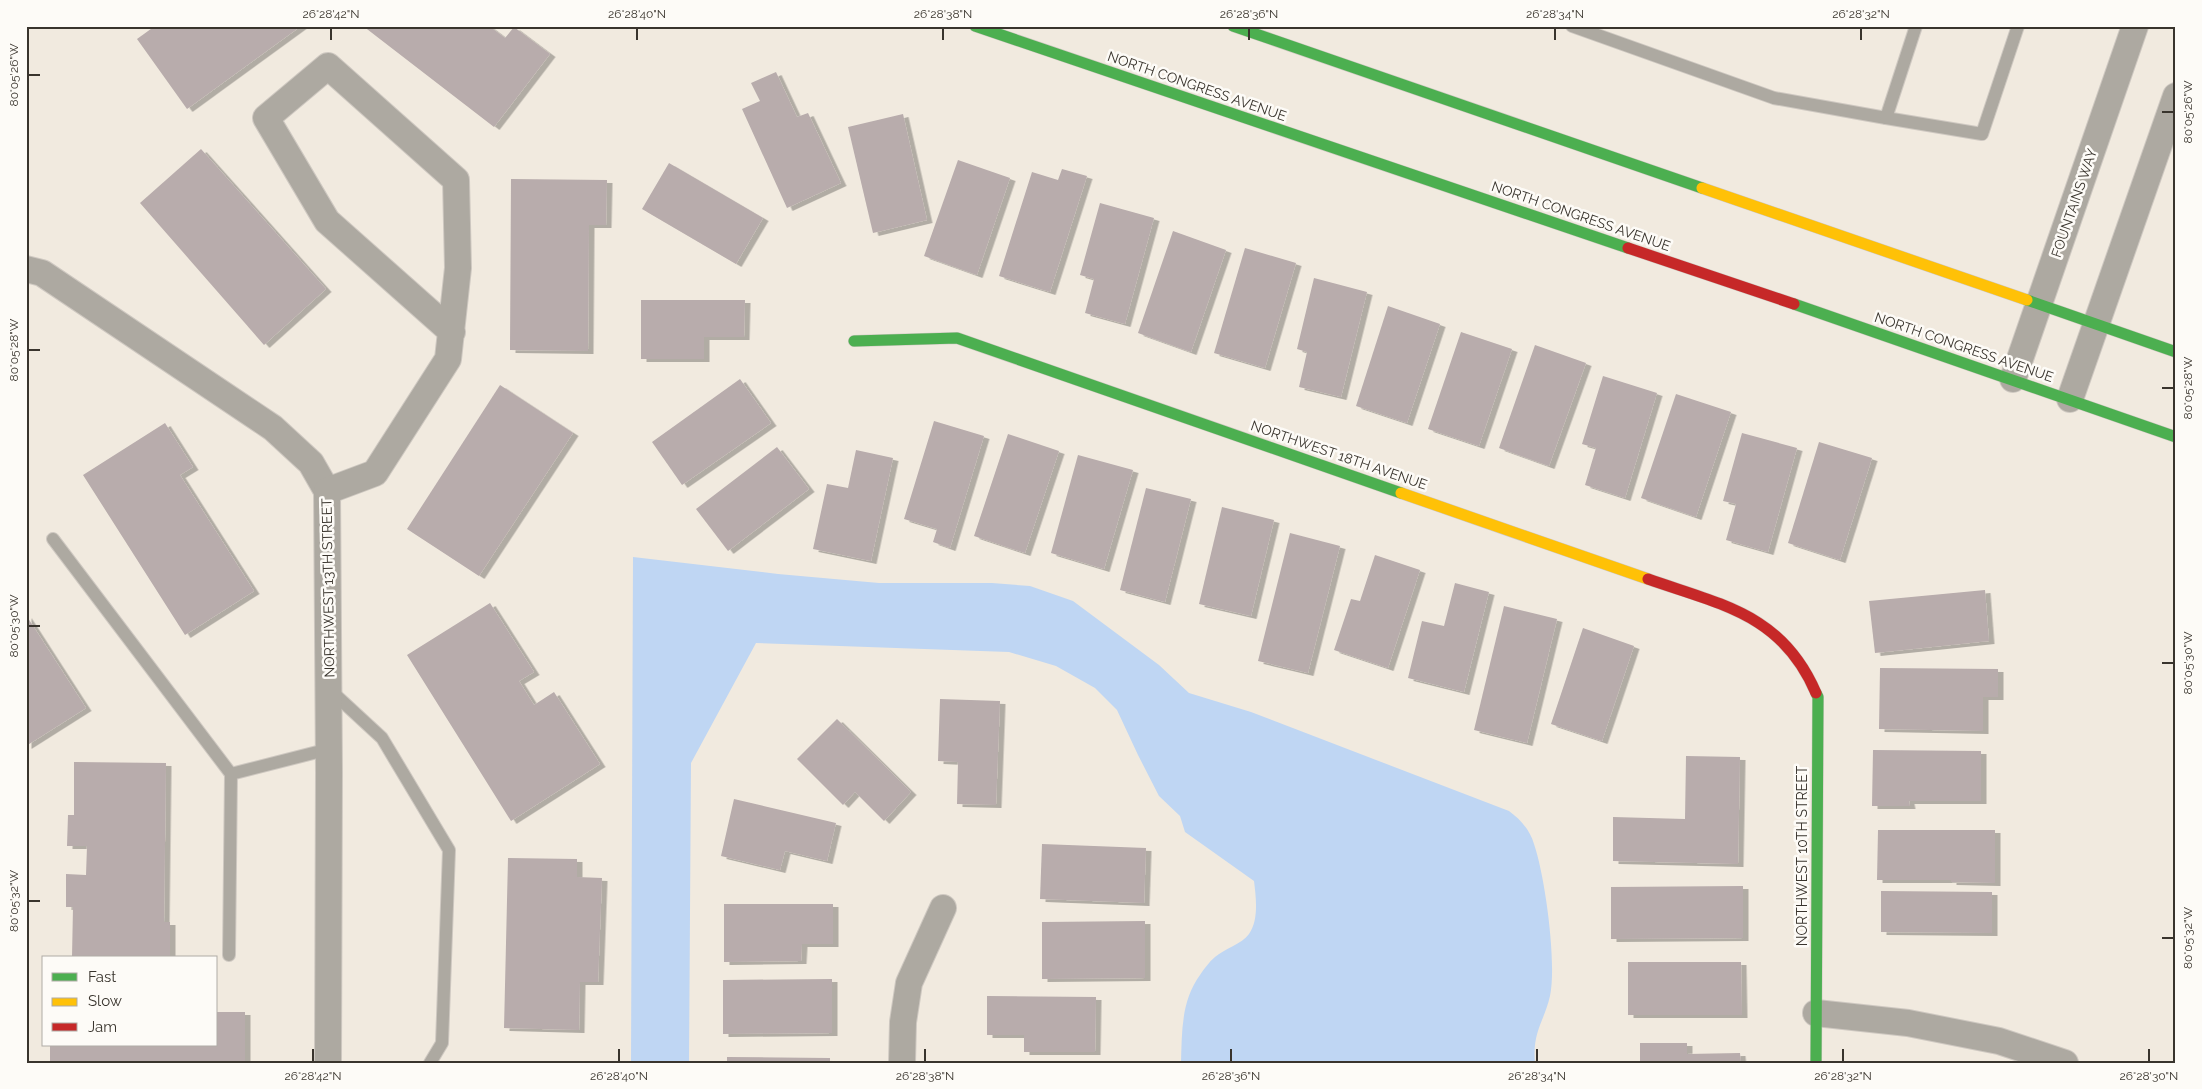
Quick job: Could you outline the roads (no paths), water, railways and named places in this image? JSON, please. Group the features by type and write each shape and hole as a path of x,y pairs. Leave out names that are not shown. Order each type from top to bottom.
{"main road":[{"name":"NORTH CONGRESS AVENUE","path":"975,26 2176,436"},
{"path":"1233,26 2176,352"},
{"name":"NORTHWEST 18TH AVENUE","path":"854,341 957,338 1740,610 1762,622 1781,636 1797,654"},
{"name":"NORTHWEST 10TH STREET","path":"1797,654 1809,675 1818,697 1816,1063"}],"street":[{"name":"FOUNTAINS WAY","path":"2013,379 2135,26"},
{"path":"326,491 375,473 448,358 452,332 458,268 456,180 328,66 266,118 327,221 452,332"},
{"path":"2070,399 2176,96"},
{"name":"NORTHWEST 13TH STREET","path":"26,269 42,273 273,428 311,463 326,491 329,688 328,1063"},
{"path":"902,1063 903,1022 909,983 943,908"},
{"path":"1816,1013 1908,1023 1999,1041 2065,1063"}],"lane":[{"path":"1572,26 1774,98 1982,134 2018,26"},
{"path":"1886,118 1916,26"},
{"path":"52,539 231,774 229,955"},
{"path":"329,688 382,738 449,850 442,1043 430,1063"},
{"path":"231,774 329,750"}],"water":[{"path":"633,557 778,574 879,583 992,583 1030,586 1073,601 1159,665 1189,693 1251,712 1509,811 1524,825 1532,839 1542,877 1549,920 1552,981 1548,1005 1535,1043 1535,1063 1181,1063 1184,1017 1189,995 1200,975 1211,961 1219,954 1242,941 1249,934 1256,915 1254,881 1185,832 1180,816 1159,796 1117,710 1095,688 1056,666 1009,652 756,643 691,763 689,1063 631,1063"}]}
